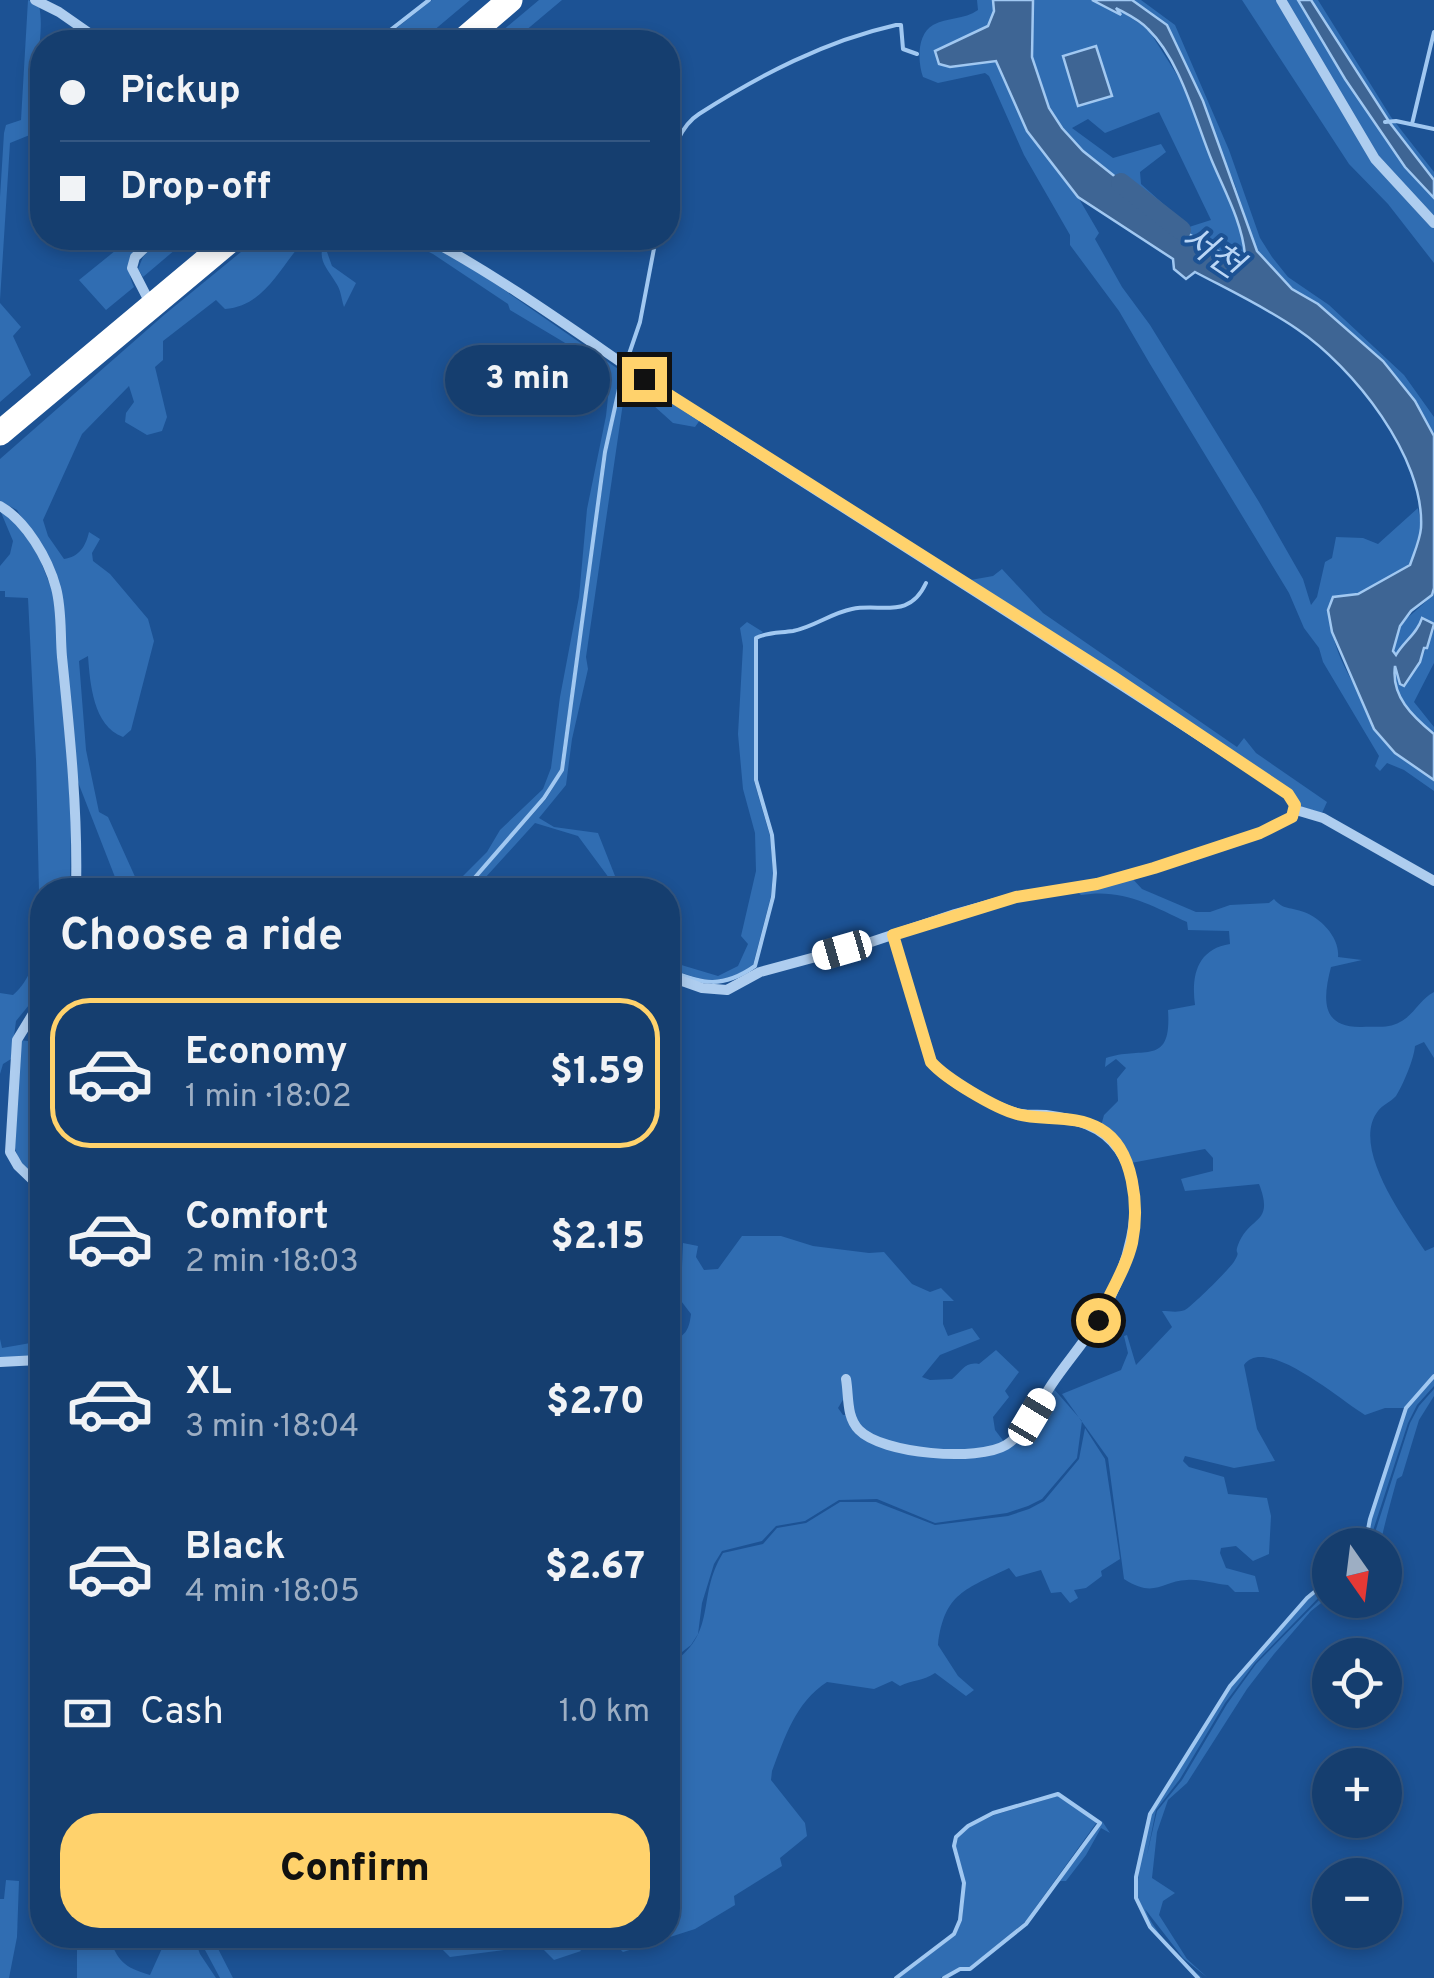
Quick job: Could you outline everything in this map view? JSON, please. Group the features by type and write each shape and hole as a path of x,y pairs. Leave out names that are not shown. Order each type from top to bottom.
{"highway":[{"path":"475,30 510,0"},
{"path":"0,433 219,250"}],"street":[{"path":"35,0 85,30"},
{"path":"1281,0 1375,159 1434,223"},
{"path":"142,250 132,268 152,306"},
{"path":"450,250 704,419 1112,676 1288,794 1296,810 1323,818 1434,882"},
{"path":"0,506 16,516 27,532 46,564 59,600 70,718 76,878"},
{"path":"680,980 702,988 727,990 770,969 1016,897 1097,884 1154,868 1260,833 1292,817 1296,810"},
{"path":"846,1380 851,1416 858,1429 870,1438 952,1455 984,1453 1006,1445 1032,1417 1098,1320 1132,1245 1132,1186 1127,1166 1102,1130 1046,1115 1017,1114 953,1080 931,1062 893,935"},
{"path":"30,1018 16,1040 16,1099 10,1152 30,1178"},
{"path":"0,1362 30,1358"}],"shaded area":[{"path":"28,0 39,5 41,30 30,30 30,135 10,143 0,300 4,133 6,125 21,120"},
{"path":"432,0 470,0 434,30 394,30"},
{"path":"539,0 562,0 526,30 503,30"},
{"path":"977,0 993,0 994,11 988,26 964,39 950,67 996,61 1027,131 1078,197 1099,233 1095,239 1122,287 1150,325 1259,502 1303,579 1311,605 1317,597 1325,562 1332,558 1336,537 1363,538 1378,544 1418,508 1421,528 1410,565 1358,594 1334,597 1330,618 1335,642 1361,696 1379,723 1434,780 1434,791 1404,770 1387,763 1380,771 1375,766 1379,756 1304,628 1289,593 1119,311 1070,245 1070,235 1024,155 989,76 985,73 938,83 923,77 920,49 927,30 938,22 978,10"},
{"path":"1033,0 1092,0 1118,14 1113,6 1148,29 1179,78 1237,218 1245,255 1225,255 1182,230 1083,151 1049,108 1032,57","holes":["1159,112 1211,220 1189,227 1141,184 1140,172 1166,152 1161,144 1113,158 1072,128 1088,119 1105,133"]},
{"path":"1132,0 1141,0 1175,25 1229,150 1260,238 1272,257 1288,277 1329,305 1404,375 1434,417 1434,436 1415,401 1339,323 1318,304 1292,289 1257,251 1234,182 1152,13"},
{"path":"1242,0 1279,0 1374,162 1434,226 1434,263 1388,204 1349,164"},
{"path":"1285,0 1298,0 1345,79 1405,167 1434,198 1434,218 1378,158"},
{"path":"1311,0 1318,0 1391,117 1434,172 1434,180 1390,123"},
{"path":"116,250 139,250 130,266 134,287 106,310 79,280"},
{"path":"149,250 175,250 143,277 138,269"},
{"path":"243,250 296,250 252,300 225,309 216,300 163,341 163,360 155,367 167,417 162,431 147,435 125,422 134,402 129,386 82,434 43,520 48,536 64,559 81,550 89,532 100,539 92,553 93,561 110,574 148,619 154,641 131,730 123,737 105,724 99,714 88,656 79,661 86,750 99,812 108,817 136,878 115,878 76,777 49,560 17,510 0,501 0,459"},
{"path":"328,250 332,266 356,283 344,307 339,288 323,262 322,251"},
{"path":"425,250 441,250 471,267 621,371 604,452 560,770 543,797 472,878 461,878 487,852 500,830 543,789 551,768 579,597 587,509 610,378 592,359 510,310 508,304"},
{"path":"0,303 21,327 13,336 31,375 0,402"},
{"path":"627,371 700,420 695,427 673,423 633,387 628,388 586,657 588,669 566,785 539,818 554,827 598,833 616,878 609,878 578,836 535,823 485,878 477,878 546,799 563,771 607,452"},
{"path":"0,510 19,525 39,557 57,603 71,817 70,878 39,878 28,598 5,597 5,591 0,591 0,566 10,554 13,541"},
{"path":"1002,569 1043,613 1237,747 1244,738 1256,753 1327,802 1322,813 1302,807 1291,793 1119,675 965,581 993,576"},
{"path":"1434,588 1434,624 1422,618 1395,657 1400,627 1432,595"},
{"path":"747,622 763,632 754,638 754,781 770,836 773,872 771,896 753,965 731,977 712,980 680,972 680,965 718,976 738,966 748,944 741,936 756,871 755,833 743,789 738,734 743,646 740,628"},
{"path":"1434,630 1434,663 1414,702 1434,727 1434,734 1400,695 1394,664 1404,686"},
{"path":"1130,876 1142,889 1196,912 1269,903 1274,899 1284,907 1317,919 1333,936 1338,957 1362,960 1331,967 1328,1009 1332,1017 1348,1026 1395,1024 1434,992 1434,1058 1424,1042 1415,1046 1399,1091 1378,1111 1371,1126 1371,1144 1375,1163 1405,1221 1425,1251 1434,1247 1434,1374 1405,1408 1385,1408 1365,1415 1303,1373 1268,1358 1254,1358 1244,1365 1257,1429 1275,1461 1234,1468 1185,1456 1183,1461 1189,1467 1224,1477 1228,1494 1267,1498 1271,1516 1269,1554 1253,1561 1236,1546 1221,1548 1220,1553 1226,1568 1255,1576 1259,1592 1235,1592 1228,1585 1192,1580 1143,1588 1124,1579 1108,1458 1062,1394 1121,1370 1128,1353 1124,1336 1127,1335 1136,1365 1172,1327 1162,1311 1185,1310 1219,1278 1235,1260 1243,1235 1259,1219 1264,1207 1259,1184 1185,1191 1181,1179 1213,1171 1213,1158 1205,1149 1131,1163 1101,1126 1104,1115 1118,1101 1117,1079 1126,1068 1116,1059 1105,1067 1106,1058 1160,1047 1168,1028 1168,1010 1195,1005 1194,984 1203,958 1230,944 1229,931 1188,930 1187,922 1136,899 1110,894 1081,895 1074,889"},
{"path":"30,971 30,1004 16,1021 11,1059 3,1064 0,1074 0,993 13,995"},
{"path":"19,1040 30,1044 30,1173 20,1163 15,1148"},
{"path":"742,1236 781,1236 813,1246 884,1252 912,1284 930,1292 941,1288 954,1301 943,1301 943,1324 948,1336 972,1328 980,1339 940,1355 922,1377 952,1379 996,1350 1019,1372 1005,1391 1009,1397 993,1417 995,1430 1005,1443 971,1450 928,1451 887,1443 859,1426 852,1410 848,1380 843,1381 844,1398 838,1408 848,1415 854,1429 864,1438 923,1454 980,1456 1002,1450 1014,1441 1053,1388 1082,1421 1077,1458 1042,1499 1007,1513 935,1523 877,1499 839,1500 805,1521 776,1526 762,1541 722,1551 702,1603 698,1634 680,1654 680,1336 689,1325 691,1314 680,1300 683,1243 698,1246 696,1257 704,1270 718,1269"},
{"path":"0,1339 2,1348 30,1343 30,1356 0,1360"},
{"path":"1434,1377 1434,1386 1408,1423 1374,1528 1369,1528 1371,1519 1407,1408"},
{"path":"1434,1389 1434,1396 1419,1420 1402,1476 1397,1479 1384,1528 1376,1528 1410,1423"},
{"path":"1085,1428 1105,1459 1120,1559 1101,1571 1102,1576 1086,1588 1074,1590 1078,1598 1070,1603 1061,1592 1051,1593 1041,1570 1016,1577 1009,1568 960,1595 946,1614 938,1645 958,1676 974,1690 966,1696 935,1673 900,1686 892,1681 874,1689 827,1682 816,1690 792,1722 771,1780 805,1823 807,1836 780,1858 782,1866 734,1896 735,1905 680,1934 680,1657 701,1628 710,1585 723,1553 763,1544 777,1528 806,1523 840,1502 876,1502 935,1525 1008,1516 1044,1501 1079,1459"},
{"path":"1312,1594 1312,1604 1255,1663 1225,1703 1180,1779 1156,1810 1147,1855 1157,1811 1182,1780 1227,1704 1256,1664 1312,1607 1247,1689 1187,1783 1168,1800 1157,1832 1152,1878 1175,1893 1163,1901 1159,1915 1187,1959 1208,1978 1183,1958 1145,1909 1162,1937 1199,1978 1150,1927 1137,1898 1139,1865 1151,1814 1230,1687"},
{"path":"1058,1796 1097,1822 1025,1922 970,1967 960,1967 940,1978 899,1978 955,1935 962,1920 965,1883 956,1846 958,1838 969,1827 994,1815"},
{"path":"1102,1821 1110,1833 1101,1828 1066,1881 1059,1881"},
{"path":"6,1880 19,1881 17,1937 9,1978 0,1978 0,1899 4,1899"},
{"path":"77,1948 114,1948 123,1962 150,1975 162,1948 198,1948 216,1978 77,1978"},
{"path":"204,1948 218,1948 233,1978 220,1978"},
{"path":"441,1948 514,1948 512,1949 450,1957"},
{"path":"542,1948 581,1951 554,1960"}],"water":[{"path":"993,0 1033,0 1032,57 1049,108 1083,151 1182,230 1225,255 1245,255 1232,207 1170,57 1141,23 1092,0 1132,0 1167,25 1203,101 1257,251 1292,289 1318,304 1383,361 1415,401 1434,436 1434,588 1432,595 1411,611 1400,626 1393,651 1396,655 1422,618 1434,624 1427,648 1404,686 1395,666 1395,677 1405,704 1434,734 1434,780 1395,753 1374,729 1332,632 1328,610 1333,597 1358,594 1410,565 1421,528 1419,501 1398,444 1382,416 1341,366 1297,329 1195,272 1186,279 1174,269 1173,259 1078,197 1027,131 996,61 950,67 939,64 935,51 988,26 994,11"},
{"path":"1298,0 1311,0 1390,123 1434,180 1434,198 1405,167 1345,79"},
{"path":"1096,46 1112,96 1078,106 1063,56"}],"waterway":[{"path":"390,30 429,0"},
{"path":"680,137 692,119 746,86 844,40 901,25 903,49 917,54"},
{"path":"1412,124 1434,32"},
{"path":"1385,122 1434,129"},
{"name":"서천","path":"1121,183 1181,230"},
{"path":"627,360 640,322 654,250"},
{"path":"474,878 544,798 562,770 605,452 623,371"},
{"path":"680,974 722,981 755,966 773,897 772,835 756,780 756,638 801,629 852,609 903,606 926,583"},
{"path":"1368,1528 1406,1408 1434,1376"},
{"path":"1198,1978 1150,1927 1136,1898 1136,1877 1150,1814 1230,1686 1312,1594"},
{"path":"896,1978 954,1934 960,1920 964,1883 954,1846 956,1837 968,1826 993,1813 1058,1794 1100,1823 1026,1924 970,1969 960,1969 944,1978"}],"route":[{"path":"644,379 1112,676 1288,794 1295,805 1292,817 1260,833 1154,868 1097,884 1016,897 893,935 931,1062 941,1073 1017,1114 1046,1115 1102,1130 1120,1151 1132,1186 1132,1245 1098,1320"}]}
